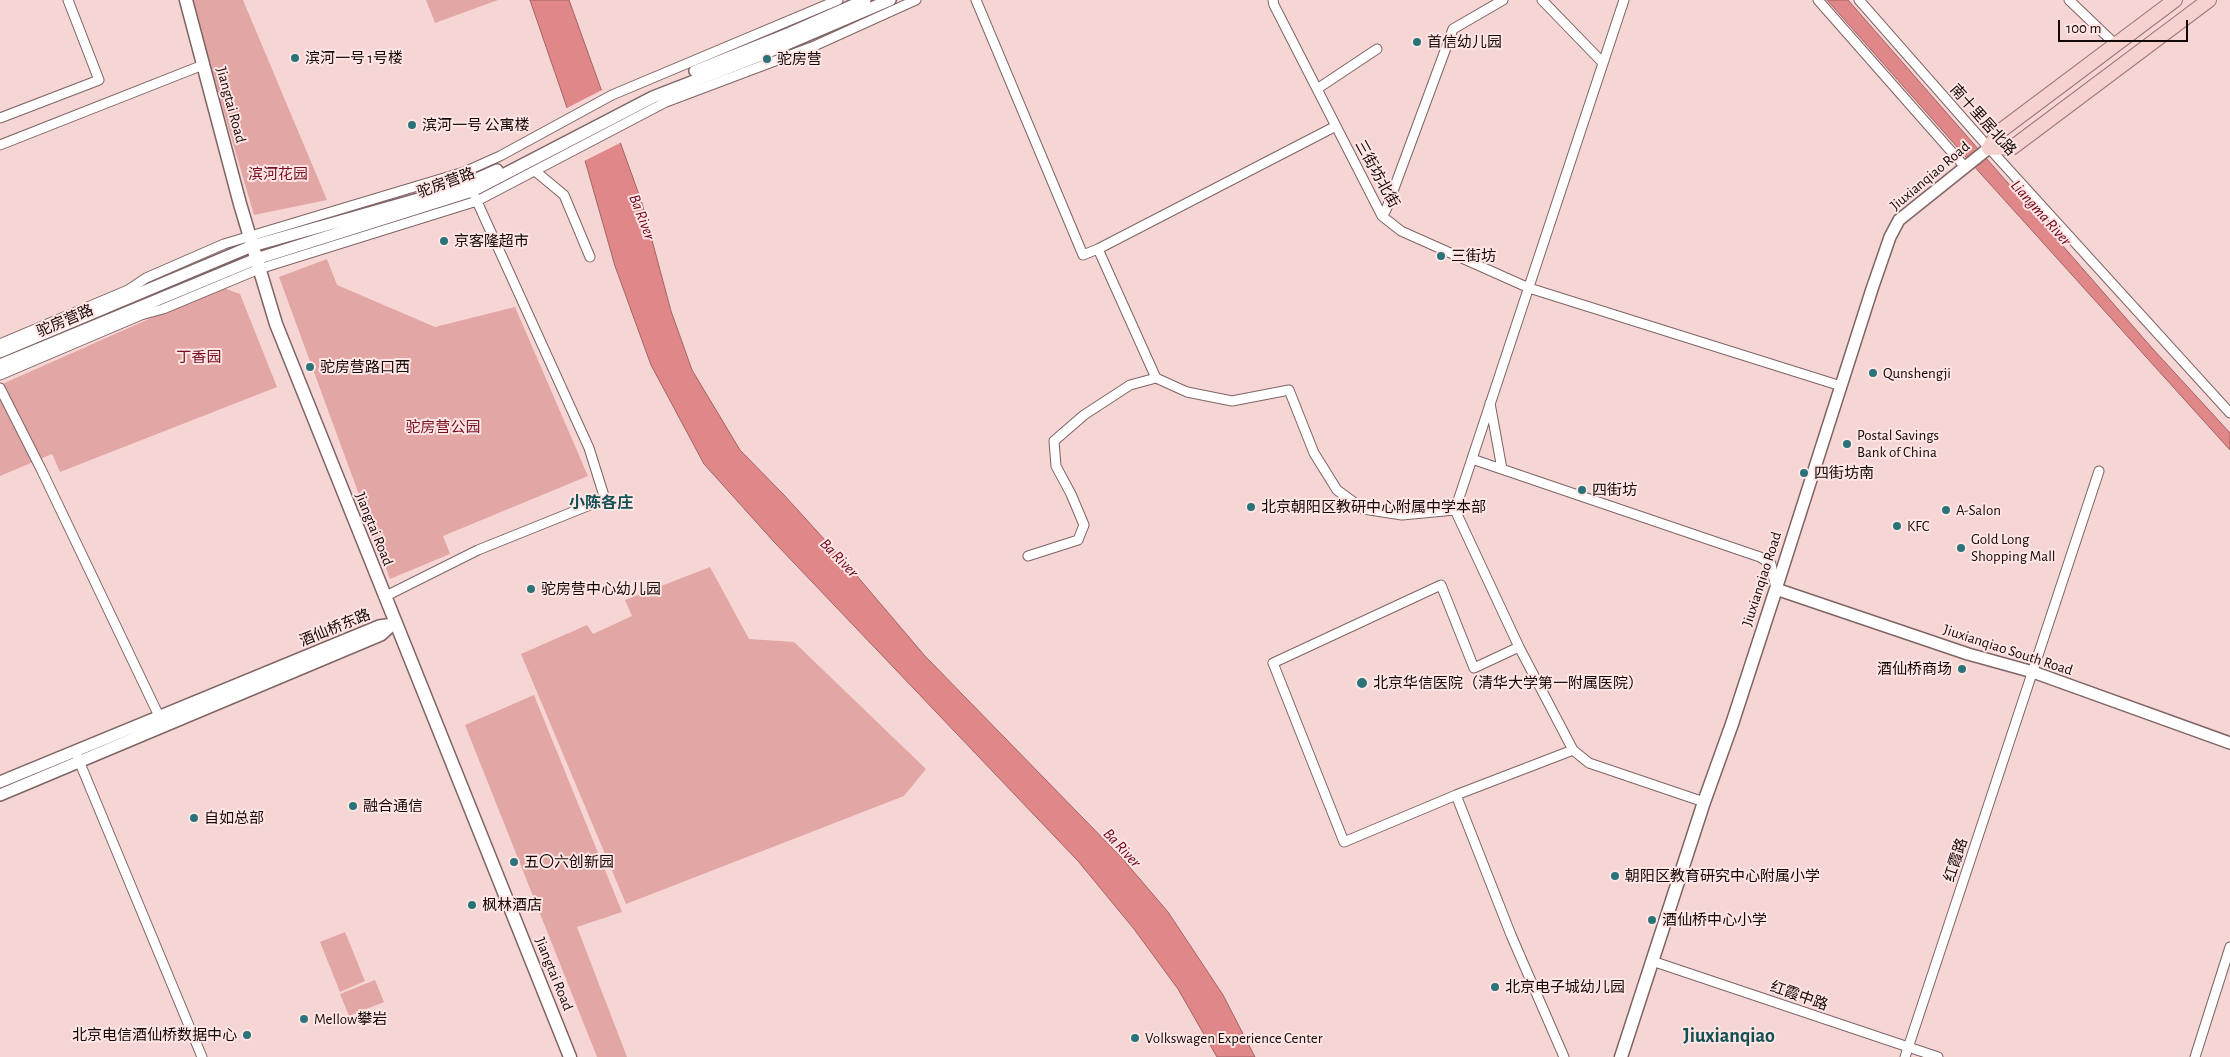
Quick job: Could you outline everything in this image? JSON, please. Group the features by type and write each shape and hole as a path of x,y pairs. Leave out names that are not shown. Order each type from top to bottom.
{"main road":[{"name":"Jiangtai Road","path":"186,0 254,252 290,361 570,1057"},
{"name":"Jiuxianqiao Road","path":"1989,148 1999,132 2174,0"},
{"name":"Jiuxianqiao Road","path":"1989,148 2014,147 2209,0"},
{"name":"Jiuxianqiao Road","path":"1622,1057 1704,802 1732,724 1776,589"}],"street":[{"path":"0,118 99,80 68,0"},
{"path":"0,375 141,315 163,308 254,252 464,172 500,156 612,94 838,0"},
{"name":"驼房营路","path":"0,352 254,252 473,192 563,145 672,81 865,0"},
{"name":"驼房营路","path":"618,111 674,87 761,55 890,0"},
{"path":"0,344 128,290 146,278 224,244 254,252 473,192 535,171 563,145 624,125 666,102 804,50 916,0"},
{"path":"976,0 1083,254 1098,249 1336,126"},
{"name":"三街坊北街","path":"1273,0 1382,216 1401,231 1529,288 1841,386"},
{"path":"1382,216 1386,210 1453,29 1503,0"},
{"path":"1542,0 1603,63"},
{"path":"1624,0 1455,510 1519,647 1573,750 1589,763 1704,802"},
{"path":"1818,0 1965,167"},
{"name":"南十里居北路","path":"1859,0 1989,148 2230,413"},
{"path":"2070,0 2115,44"},
{"path":"1317,89 1377,49"},
{"path":"0,145 203,65"},
{"name":"Jiuxianqiao Road","path":"1776,589 1890,237 1899,220 1989,148"},
{"path":"535,171 564,195 590,257"},
{"path":"384,597 478,550 605,499 589,448 464,172"},
{"path":"1098,249 1156,378"},
{"name":"驼房营路","path":"0,365 254,252"},
{"path":"1028,556 1078,540 1084,525 1071,494 1056,466 1054,441 1084,415 1130,385 1156,378 1187,392 1232,401 1289,390 1314,453 1337,490 1364,509 1402,515 1455,510"},
{"path":"0,388 41,469 159,716"},
{"path":"1490,400 1502,469"},
{"path":"1472,459 1760,558 1771,564 1776,589"},
{"name":"红霞路","path":"1905,1057 2098,471"},
{"path":"1519,647 1474,668 1441,585 1273,663 1344,842 1456,795 1573,750"},
{"name":"Jiuxianqiao South Road","path":"1776,589 1968,654 2033,672 2230,743"},
{"name":"酒仙桥东路","path":"0,795 159,716 379,626 394,623"},
{"name":"酒仙桥东路","path":"0,782 77,756 381,635 394,623"},
{"path":"77,756 202,1057"},
{"path":"1456,795 1511,934 1564,1057"},
{"path":"2196,1057 2230,947"},
{"name":"红霞中路","path":"1652,961 1938,1057"}],"green space":[{"name":"滨河花园","path":"191,0 243,0 327,200 254,215"},
{"path":"426,0 498,0 435,23"},
{"name":"驼房营公园","path":"327,259 337,285 435,327 515,307 588,476 443,536 450,554 390,579 279,277"},
{"name":"丁香园","path":"221,287 240,294 277,387 60,472 52,454 0,476 0,385"},
{"path":"710,567 749,639 794,642 926,769 904,796 626,904 521,654 587,625 593,634 632,616 625,600"},
{"path":"534,695 622,912 577,927 627,1057 597,1057 465,725"},
{"path":"345,932 365,981 340,992 320,942"},
{"path":"375,980 384,1002 349,1016 340,994"}],"water":[{"name":"Ba River","path":"530,0 569,0 642,203 671,311 692,370 740,450 845,562 925,656 1121,857 1168,912 1223,995 1255,1057 1217,1057 1178,989 1134,929 1078,861 775,543 704,464 651,365 615,266 584,157"},
{"path":"1827,0 1848,0 2152,348 2230,433 2230,450 1981,174"}],"pier":[{"path":"604,89 622,142 582,162 565,109"}],"place":[{"name":"首信幼儿园","path":"1417,42"},
{"name":"滨河一号 1号楼","path":"295,58"},
{"name":"驼房营","path":"767,59"},
{"name":"滨河一号 公寓楼","path":"412,125"},
{"name":"京客隆超市","path":"444,241"},
{"name":"三街坊","path":"1441,256"},
{"name":"驼房营路口西","path":"310,367"},
{"name":"Qunshengji","path":"1873,373"},
{"name":"Postal Savings Bank of China","path":"1847,444"},
{"name":"四街坊南","path":"1804,473"},
{"name":"四街坊","path":"1582,490"},
{"name":"北京朝阳区教研中心附属中学本部","path":"1251,507"},
{"name":"A-Salon","path":"1946,510"},
{"name":"KFC","path":"1897,526"},
{"name":"Gold Long Shopping Mall","path":"1961,548"},
{"name":"驼房营中心幼儿园","path":"531,589"},
{"name":"酒仙桥商场","path":"1962,669"},
{"name":"北京华信医院（清华大学第一附属医院）","path":"1362,683"},
{"name":"融合通信","path":"353,806"},
{"name":"自如总部","path":"194,818"},
{"name":"五〇六创新园","path":"514,862"},
{"name":"朝阳区教育研究中心附属小学","path":"1615,876"},
{"name":"枫林酒店","path":"472,905"},
{"name":"酒仙桥中心小学","path":"1652,920"},
{"name":"北京电子城幼儿园","path":"1495,987"},
{"name":"Mellow攀岩","path":"304,1019"},
{"name":"北京电信酒仙桥数据中心","path":"247,1035"},
{"name":"Volkswagen Experience Center","path":"1135,1038"}],"district":[{"name":"小陈各庄","path":"601,503"},
{"name":"Jiuxianqiao","path":"1729,1036"}],"water label":[{"name":"Liangma River","path":"2041,213"}]}
